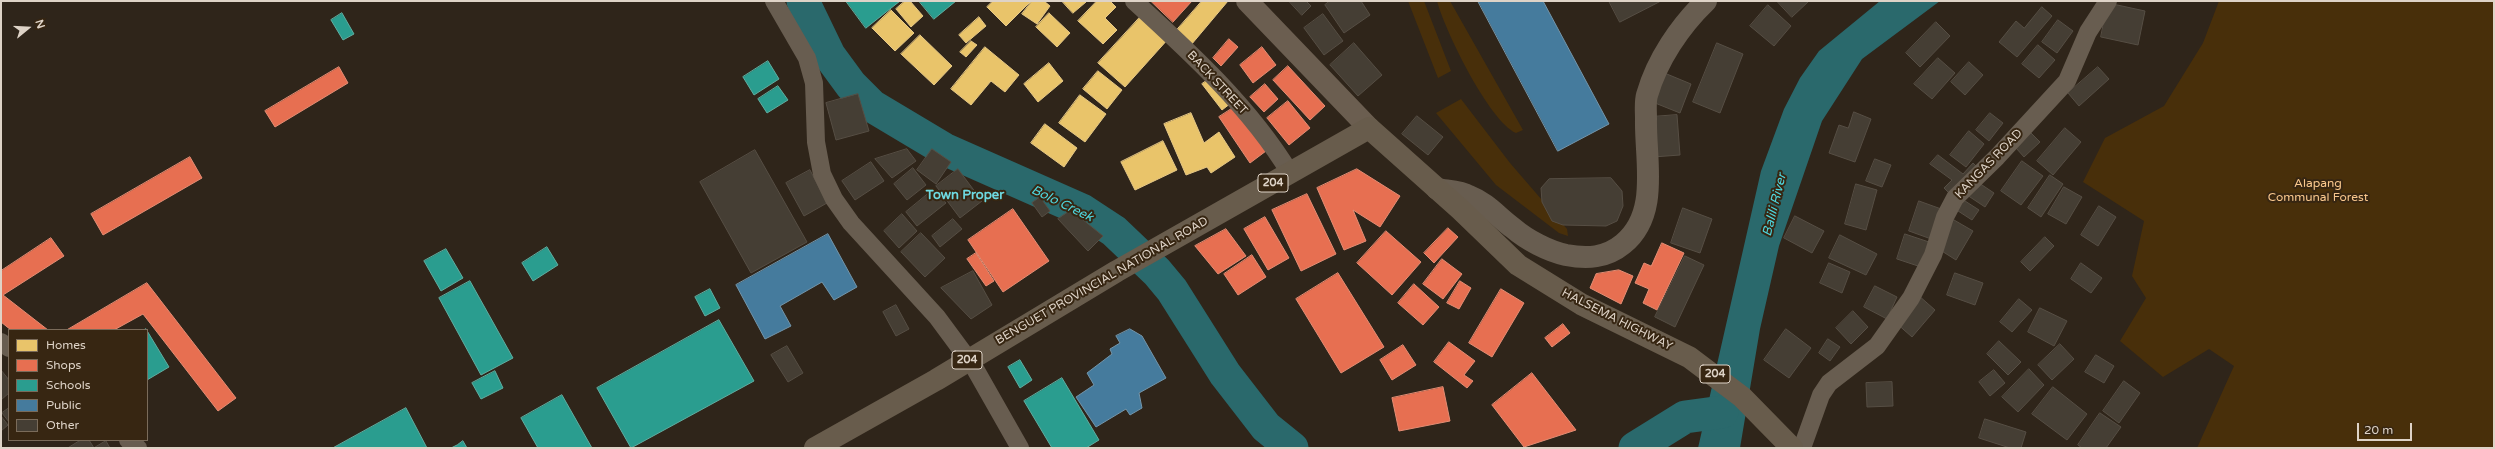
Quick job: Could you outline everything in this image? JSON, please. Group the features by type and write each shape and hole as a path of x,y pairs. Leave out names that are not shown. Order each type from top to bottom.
{"highway":[{"name":"BENGUET PROVINCIAL NATIONAL ROAD","path":"815,448 968,360 1117,271 1370,128"},
{"name":"HALSEMA HIGHWAY","path":"1370,128 1518,266 1581,304 1689,357 1716,375 1766,420 1792,448"}],"main road":[{"path":"1247,1 1370,128"}],"street":[{"path":"774,1 807,58 814,83 816,142 822,174 834,199 851,223 937,317 968,360 1020,448"},
{"name":"BACK STREET","path":"1134,1 1212,74 1273,147 1290,173"},
{"path":"1437,189 1468,195 1487,206 1513,228 1543,247 1557,252 1588,258 1613,252 1631,238 1642,220 1650,181 1646,133 1646,96 1659,64 1695,12 1706,1"},
{"name":"KANGAS ROAD","path":"1802,448 1821,395 1829,383 1877,346 1911,298 1933,255 1945,217 1955,198 1996,157 2067,81 2088,32 2108,1"},
{"path":"129,441 138,448"}],"green space":[{"path":"1408,1 1424,1 1451,71 1438,78"},
{"path":"1437,1 1450,1 1523,130 1516,133 1505,125 1493,112 1481,94 1458,53"},
{"name":"Alapang Communal Forest","path":"2219,1 2494,1 2494,448 2197,448 2234,366 2209,349 2163,377 2120,341 2146,298 2132,276 2144,221 2083,182 2105,138 2164,106 2203,43"},
{"path":"1461,99 1510,163 1567,229 1568,236 1559,233 1496,185 1436,113"}],"water":[{"name":"Balili River","path":"1880,1 1940,1 1862,59 1822,121 1779,246 1760,329 1740,448 1698,448 1761,171 1784,109 1800,78 1819,51"}],"building: Homes":[{"path":"905,1 910,1 923,16 911,27 896,9"},
{"path":"993,1 1031,1 1006,26 987,7"},
{"path":"1032,1 1044,1 1050,6 1037,24 1022,14"},
{"path":"1062,1 1085,1 1086,2 1073,13"},
{"path":"1097,1 1110,1 1116,7 1105,18 1117,30 1103,44 1078,21"},
{"path":"1202,1 1228,1 1191,45 1176,31"},
{"path":"891,10 914,33 895,51 872,28"},
{"path":"1049,13 1070,33 1057,47 1036,27"},
{"path":"1143,14 1169,38 1125,87 1098,63"},
{"path":"979,17 986,26 966,43 959,35"},
{"path":"920,35 952,66 934,85 901,54"},
{"path":"971,41 977,45 966,57 960,52"},
{"path":"985,47 1019,75 1005,92 991,81 971,105 951,89"},
{"path":"1049,63 1063,81 1038,102 1024,84"},
{"path":"1098,71 1122,90 1107,109 1083,89"},
{"path":"1212,77 1231,103 1222,110 1202,84"},
{"path":"1080,95 1106,114 1085,142 1059,123"},
{"path":"1191,113 1204,143 1219,132 1235,157 1211,173 1207,167 1186,175 1164,124"},
{"path":"1045,124 1077,148 1064,167 1031,143"},
{"path":"1163,141 1177,170 1135,190 1121,162"}],"building: Shops":[{"path":"1151,1 1192,1 1173,22"},
{"path":"1229,39 1238,47 1221,66 1213,58"},
{"path":"1262,47 1276,65 1253,83 1240,65"},
{"path":"1288,66 1325,106 1310,120 1273,80"},
{"path":"339,67 348,83 275,127 265,111"},
{"path":"1265,84 1278,99 1264,112 1250,97"},
{"path":"1288,101 1310,128 1289,145 1267,118"},
{"path":"1236,106 1266,151 1250,163 1219,117"},
{"path":"190,157 202,178 103,235 91,214"},
{"path":"1357,169 1400,196 1380,227 1353,210 1366,241 1344,250 1317,188"},
{"path":"1307,194 1336,254 1301,271 1272,210"},
{"path":"1013,209 1049,261 1003,292 968,240"},
{"path":"1265,217 1289,258 1268,270 1244,229"},
{"path":"1448,228 1458,237 1434,263 1424,253"},
{"path":"1226,229 1246,256 1218,274 1195,246"},
{"path":"1386,231 1421,262 1392,295 1357,263"},
{"path":"51,238 64,256 3,295 47,329 10,329 1,322 1,271"},
{"path":"1662,243 1684,253 1657,310 1643,303 1649,289 1635,283 1644,263 1651,266"},
{"path":"976,253 994,281 986,286 967,259"},
{"path":"1252,255 1266,277 1238,295 1224,274"},
{"path":"1442,259 1462,274 1443,299 1423,284"},
{"path":"1619,270 1633,276 1621,304 1590,288 1596,274"},
{"path":"1338,273 1384,347 1341,373 1296,299"},
{"path":"1460,281 1471,288 1459,309 1447,303"},
{"path":"147,283 236,398 218,411 143,314 116,329 69,329"},
{"path":"1414,284 1439,307 1423,325 1398,303"},
{"path":"1501,289 1524,303 1492,357 1469,343"},
{"path":"1563,324 1570,333 1552,347 1545,338"},
{"path":"1449,342 1475,361 1464,375 1473,381 1467,388 1434,362"},
{"path":"1403,345 1416,365 1392,380 1380,360"},
{"path":"1532,373 1576,430 1524,447 1492,405"},
{"path":"1443,387 1450,421 1399,431 1392,398"}],"building: Schools":[{"path":"846,1 900,1 866,28"},
{"path":"919,1 956,1 934,19"},
{"path":"342,13 354,34 343,40 331,20"},
{"path":"768,61 779,79 754,95 743,77"},
{"path":"778,86 788,100 767,113 758,99"},
{"path":"547,247 558,265 533,281 522,263"},
{"path":"446,249 463,278 441,291 424,261"},
{"path":"470,281 513,358 481,375 439,298"},
{"path":"710,289 720,308 705,316 695,297"},
{"path":"719,320 754,381 631,448 597,388"},
{"path":"148,333 169,367 148,379"},
{"path":"1020,360 1032,380 1020,388 1008,367"},
{"path":"495,371 503,388 481,399 472,383"},
{"path":"1062,378 1099,440 1086,448 1052,448 1024,401"},
{"path":"562,395 592,448 538,448 521,418"},
{"path":"406,408 427,448 333,448"},
{"path":"463,441 467,448 451,448 457,445"}],"building: Public":[{"path":"1478,1 1543,1 1609,124 1558,151"},
{"path":"828,234 857,287 834,300 822,282 780,306 791,326 765,339 736,285"},
{"path":"1130,329 1142,336 1166,378 1139,393 1142,408 1130,415 1126,409 1096,427 1076,397 1094,385 1087,373 1112,354 1110,349 1120,343 1116,336"}],"building: Other":[{"path":"1289,1 1306,1 1311,6 1302,15"},
{"path":"1330,1 1361,1 1370,15 1344,33 1325,5"},
{"path":"1609,1 1661,1 1620,22"},
{"path":"1777,1 1809,1 1792,17"},
{"path":"2108,3 2145,11 2138,45 2101,37"},
{"path":"1768,5 1791,26 1774,46 1750,26"},
{"path":"2042,7 2052,16 2017,57 1999,42 2016,21 2024,28"},
{"path":"1323,14 1343,41 1324,55 1304,28"},
{"path":"2058,20 2073,31 2057,53 2042,42"},
{"path":"1936,22 1950,36 1920,67 1906,53"},
{"path":"1354,43 1382,75 1358,96 1330,65"},
{"path":"1717,43 1743,54 1720,113 1693,102"},
{"path":"2038,45 2055,60 2039,78 2022,64"},
{"path":"1938,58 1955,73 1932,99 1914,84"},
{"path":"1969,62 1983,75 1965,95 1951,82"},
{"path":"2098,67 2109,79 2079,106 2068,93"},
{"path":"1662,72 1691,84 1680,113 1650,101"},
{"path":"858,94 869,131 836,140 826,103"},
{"path":"1854,112 1871,119 1855,162 1829,153 1839,125 1848,128"},
{"path":"1990,113 2003,123 1989,141 1976,130"},
{"path":"1677,115 1680,155 1653,157 1651,117"},
{"path":"1417,116 1443,137 1428,155 1402,134"},
{"path":"2065,128 2081,142 2053,175 2037,161"},
{"path":"1969,131 1984,144 1966,167 1950,155"},
{"path":"2031,133 2040,142 2024,157 2016,148"},
{"path":"907,149 916,161 892,178 875,159"},
{"path":"932,149 951,162 936,184 917,170"},
{"path":"755,150 807,242 751,273 700,182"},
{"path":"1938,155 1963,174 1973,163 1980,170 1953,197 1944,188 1952,180 1930,164"},
{"path":"1875,159 1891,165 1882,187 1866,181"},
{"path":"2022,161 2043,176 2021,205 2001,191"},
{"path":"871,162 884,181 855,200 842,181"},
{"path":"913,168 926,185 907,200 894,184"},
{"path":"958,169 982,201 960,218 936,186"},
{"path":"810,170 827,203 804,216 786,183"},
{"path":"2050,175 2063,184 2041,217 2028,208"},
{"path":"1611,178 1622,191 1623,206 1617,221 1606,226 1563,225 1552,221 1542,202 1541,188 1549,179"},
{"path":"1976,181 1994,193 1985,207 1967,195"},
{"path":"1856,184 1877,190 1866,230 1845,224"},
{"path":"2064,187 2082,197 2066,224 2048,214"},
{"path":"934,189 946,203 917,226 906,212"},
{"path":"1040,197 1050,211 1042,217 1032,203"},
{"path":"1962,199 1979,210 1972,220 1955,209"},
{"path":"1919,201 1944,210 1934,240 1909,231"},
{"path":"2099,206 2116,217 2098,246 2081,235"},
{"path":"1683,208 1712,219 1700,253 1671,243"},
{"path":"1071,210 1103,236 1088,251 1058,219"},
{"path":"902,214 917,231 899,248 884,231"},
{"path":"1795,216 1824,231 1812,253 1784,238"},
{"path":"953,219 962,229 940,247 932,236"},
{"path":"1954,220 1973,231 1956,260 1937,248"},
{"path":"921,233 945,258 925,277 901,252"},
{"path":"1905,234 1929,242 1921,267 1897,259"},
{"path":"1840,235 1877,254 1866,275 1829,258"},
{"path":"2045,237 2054,246 2030,271 2021,262"},
{"path":"1685,256 1704,265 1675,327 1655,317"},
{"path":"1829,263 1850,272 1842,293 1820,283"},
{"path":"2081,263 2102,278 2091,293 2071,279"},
{"path":"973,271 992,305 971,319 941,288"},
{"path":"1955,273 1983,283 1975,305 1947,295"},
{"path":"1875,286 1897,297 1887,319 1864,307"},
{"path":"1918,295 1935,310 1912,337 1895,322"},
{"path":"2019,299 2032,310 2012,332 2000,322"},
{"path":"896,305 909,329 896,336 883,312"},
{"path":"2040,308 2067,321 2054,346 2028,332"},
{"path":"1853,311 1868,327 1851,344 1836,328"},
{"path":"1786,329 1811,348 1789,378 1764,360"},
{"path":"1828,339 1840,347 1830,361 1819,353"},
{"path":"1999,341 2021,362 2008,375 1987,354"},
{"path":"2060,344 2074,359 2052,380 2038,365"},
{"path":"787,346 803,373 788,382 771,355"},
{"path":"2096,355 2114,366 2104,383 2085,372"},
{"path":"2029,369 2044,385 2018,412 2002,397"},
{"path":"1,370 8,379 8,394 1,400"},
{"path":"1994,370 2005,383 1990,396 1979,382"},
{"path":"2124,381 2140,393 2119,423 2103,411"},
{"path":"1892,382 1893,406 1867,407 1866,383"},
{"path":"2053,387 2087,414 2067,440 2032,414"},
{"path":"8,409 8,421 2,413"},
{"path":"2100,413 2121,427 2106,448 2082,448 2078,445"},
{"path":"1,416 8,425 1,431"},
{"path":"1985,419 2026,432 2021,448 2010,448 1979,438"},
{"path":"79,441 90,441 94,448 68,448"},
{"path":"106,441 110,448 94,448"}],"waterway":[{"name":"Bolo Creek","path":"803,1 829,55 851,85 872,106 944,149 1082,210 1114,231 1157,272 1172,290 1225,374 1266,427 1292,448"},
{"name":"Bolo Creek","path":"1635,448 1685,417 1722,412"}],"district":[{"name":"Town Proper","path":"965,196"}]}
